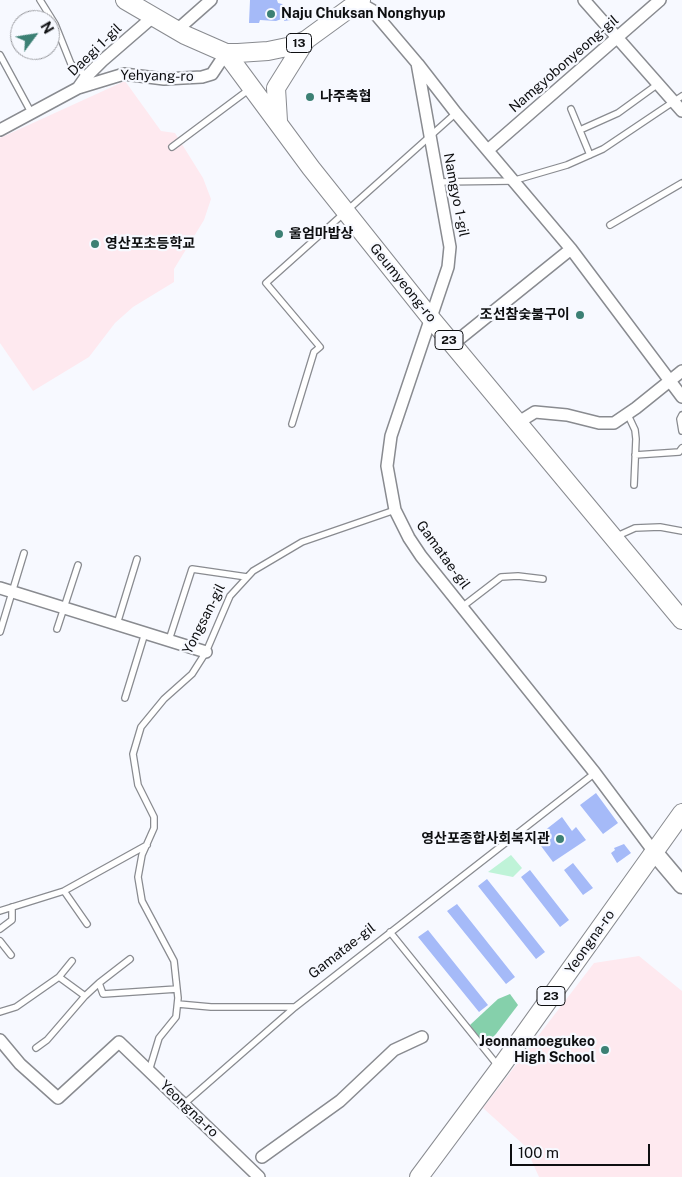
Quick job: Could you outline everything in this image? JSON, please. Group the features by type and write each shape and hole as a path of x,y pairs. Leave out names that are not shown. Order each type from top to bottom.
{"main road":[{"name":"13","path":"126,0 177,30 226,52 268,51 292,46 306,40 357,1"},
{"path":"279,124 275,103 276,88 306,40"},
{"name":"Geumyeong-ro","path":"226,52 279,124 429,316 682,620"},
{"name":"Yeongna-ro","path":"419,1177 500,1068 682,813"}],"street":[{"path":"177,30 211,0"},
{"path":"584,0 658,84 677,98 682,111"},
{"name":"Namgyobonyeong-gil","path":"488,150 660,0"},
{"path":"357,1 372,10 512,181 571,249 682,397"},
{"name":"Daegi 1-gil","path":"0,130 78,88 86,76 154,16"},
{"name":"Yehyang-ro","path":"78,88 124,74 164,78 202,77 212,74 226,52"},
{"name":"Namgyo 1-gil","path":"417,63 450,247 448,267 429,316"},
{"path":"453,344 571,249"},
{"name":"Gamatae-gil","path":"429,316 388,453 387,476 395,510 409,538 595,773 654,852"},
{"path":"518,422 535,412 567,415 608,424 628,415 682,371"},
{"path":"0,588 206,652"},
{"path":"654,852 682,885"},
{"path":"262,1157 340,1101 394,1050 422,1037"},
{"name":"Yeongna-ro","path":"0,1040 20,1064 58,1098 119,1042 259,1177"}],"lane":[{"path":"40,0 55,24 71,64 86,76"},
{"path":"0,55 32,114"},
{"path":"580,130 618,113 658,84"},
{"path":"172,147 252,87"},
{"path":"438,182 512,181 590,155 613,142 677,98"},
{"path":"571,109 590,155"},
{"name":"Namgyo 1-gil","path":"346,211 456,113"},
{"path":"610,225 682,183"},
{"path":"292,424 314,352 320,347 266,283 346,211"},
{"path":"628,415 635,430 634,485"},
{"path":"682,415 680,418 682,431"},
{"path":"635,455 679,452 682,448"},
{"name":"Yongsan-gil","path":"178,1004 174,962 142,901 138,877 154,828 154,818 138,785 133,754 142,727 164,699 192,674 206,652 230,596 261,565 302,542 395,510"},
{"path":"613,537 635,528 660,527 682,531"},
{"path":"0,632 24,553"},
{"path":"118,624 137,558"},
{"path":"57,629 78,566"},
{"path":"169,640 192,569 248,577"},
{"path":"462,606 501,577 518,576 543,579"},
{"path":"125,698 145,633"},
{"name":"Gamatae-gil","path":"184,1104 295,1007 595,773"},
{"path":"0,911 64,891 147,845"},
{"path":"64,891 87,924"},
{"path":"0,929 12,920 12,907"},
{"path":"390,932 500,1068"},
{"path":"0,941 11,955"},
{"path":"36,1048 47,1040 85,996 130,959"},
{"path":"0,1012 16,1007 59,977 72,961"},
{"path":"59,977 85,996"},
{"path":"99,984 103,994 178,989"},
{"path":"149,1071 159,1038 176,1017 178,1004 211,1007 295,1007"}],"shaded area":[{"name":"영산포초등학교","path":"125,81 161,131 175,133 203,178 211,199 204,220 174,269 174,282 133,307 115,323 89,357 33,391 0,343 0,138"},
{"name":"Jeonnamoegukeo High School","path":"639,956 682,991 682,1177 539,1177 525,1146 483,1108 594,963"}],"green space":[{"path":"511,855 522,868 513,877 488,872"},
{"path":"510,994 518,1005 485,1045 470,1025 498,999"}],"building":[{"name":"Naju Chuksan Nonghyup","path":"250,0 277,0 278,3 282,4 298,19 284,21 284,18 276,21 260,20 259,23 249,23"},
{"path":"596,793 618,823 603,834 580,805"},
{"name":"영산포종합사회복지관","path":"562,817 572,831 576,827 586,840 553,862 535,838"},
{"path":"624,844 631,853 617,863 611,853 615,850 614,848"},
{"path":"573,863 593,888 583,895 564,870"},
{"path":"530,870 569,920 560,927 521,877"},
{"path":"487,879 545,952 536,959 478,886"},
{"path":"457,904 515,977 506,984 447,911"},
{"path":"428,930 488,1005 479,1012 418,937"}],"place":[{"name":"Naju Chuksan Nonghyup","path":"271,14"},
{"name":"나주축협","path":"310,97"},
{"name":"울엄마밥상","path":"279,234"},
{"name":"영산포초등학교","path":"95,244"},
{"name":"조선참숯불구이","path":"580,315"},
{"name":"영산포종합사회복지관","path":"560,839"},
{"name":"Jeonnamoegukeo High School","path":"605,1050"}]}
